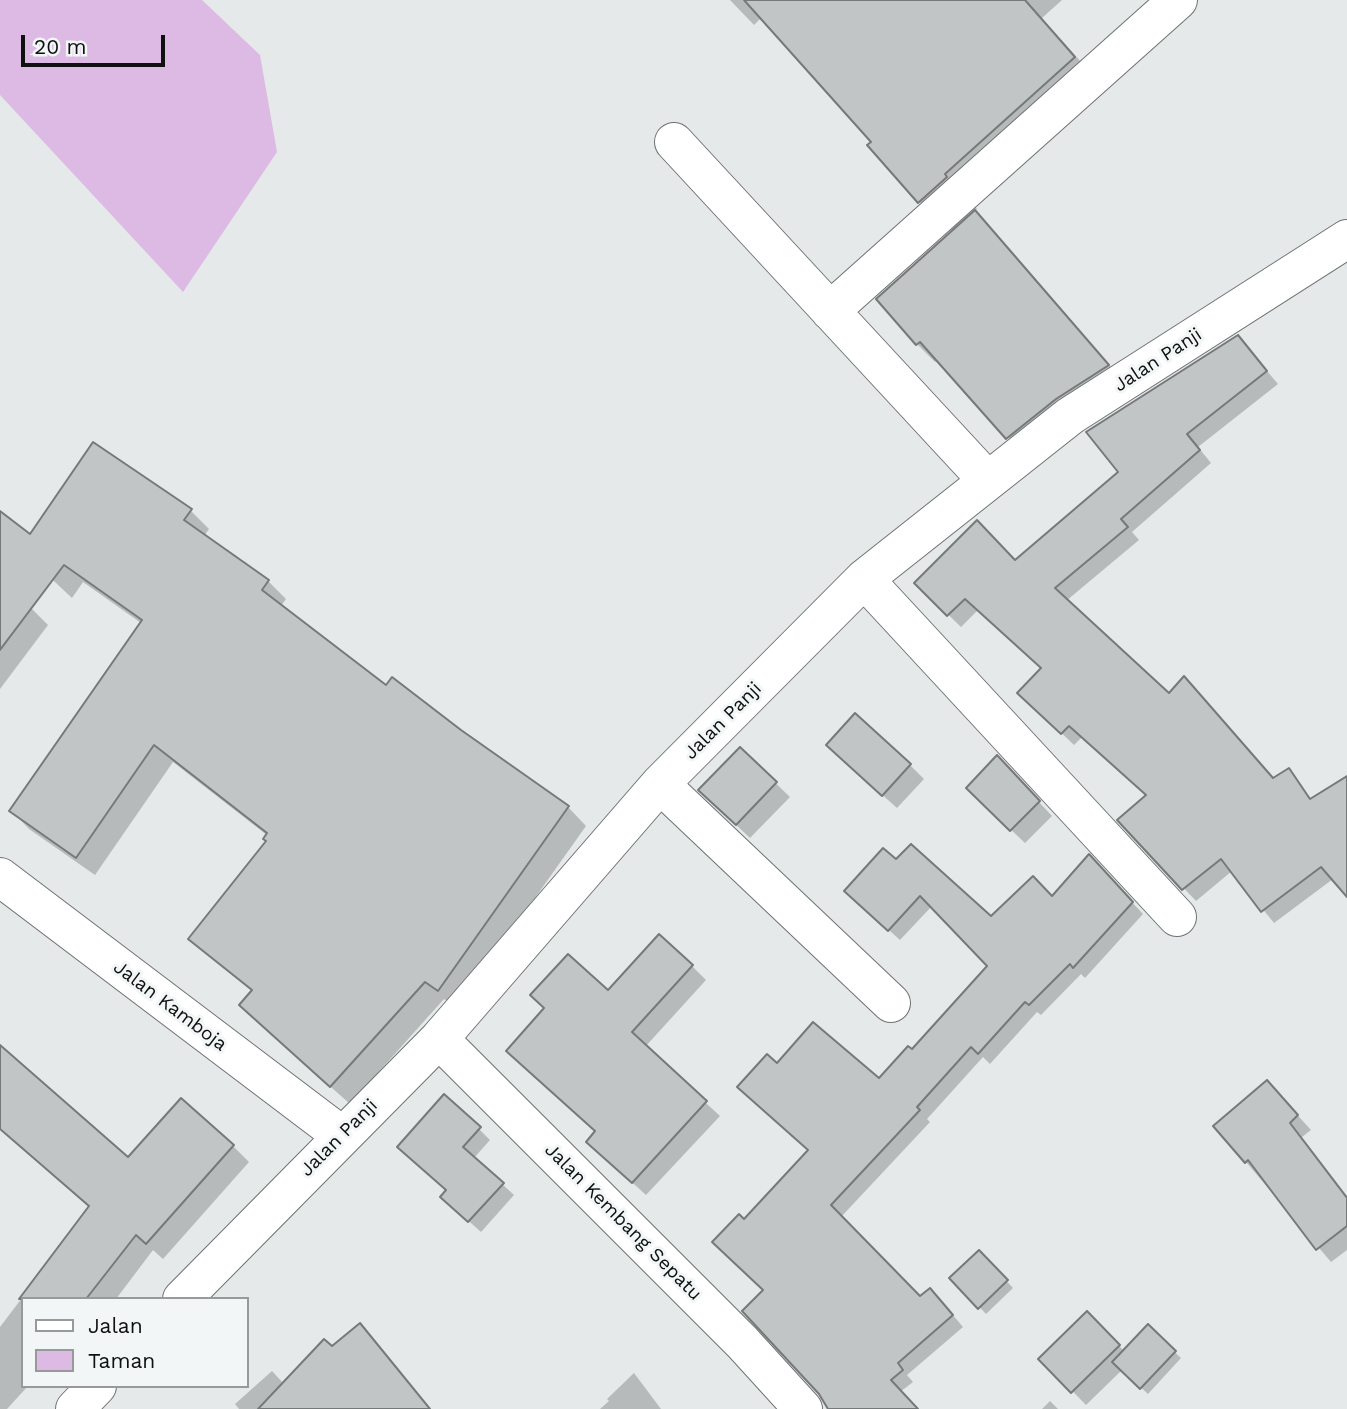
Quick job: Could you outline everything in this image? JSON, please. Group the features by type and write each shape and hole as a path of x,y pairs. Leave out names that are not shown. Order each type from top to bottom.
{"street":[{"path":"830,311 1178,0"},
{"path":"674,142 988,481"},
{"name":"Jalan Panji","path":"184,1297 341,1135 439,1039 660,784 864,579 1070,416 1347,239"},
{"path":"864,579 1177,917"},
{"path":"660,784 891,1003"},
{"name":"Jalan Kamboja","path":"0,877 341,1135"},
{"name":"Jalan Kembang Sepatu","path":"439,1039 742,1342 803,1409"},
{"path":"75,1409 95,1388"}],"green space":[{"path":"0,0 202,0 260,55 277,152 183,292 0,95"}],"building":[{"path":"744,0 1025,0 1075,57 945,174 947,177 918,203 867,145 871,142"},
{"path":"975,210 1109,365 1056,399 1006,439 920,342 916,345 876,299"},
{"path":"1238,335 1267,371 1187,434 1200,450 1121,519 1128,527 1055,588 1169,693 1184,676 1273,778 1289,768 1310,799 1347,776 1347,897 1321,867 1261,912 1221,859 1182,890 1117,820 1146,795 1069,726 1061,734 1017,693 1041,668 965,599 947,616 914,583 977,520 1015,560 1118,472 1086,432"},
{"path":"93,442 192,509 184,520 269,580 262,590 386,685 392,677 461,730 569,806 438,991 425,982 330,1087 239,1005 252,990 188,939 266,841 263,839 267,833 154,745 76,858 9,811 142,620 64,565 0,650 0,511 30,534"},
{"path":"855,713 911,764 882,796 826,745"},
{"path":"740,747 777,782 736,825 698,790"},
{"path":"997,755 1040,801 1010,831 966,788"},
{"path":"911,844 991,916 1033,876 1052,896 1089,854 1133,902 1073,968 1070,964 1029,1005 1025,1002 978,1054 971,1047 917,1107 920,1110 831,1205 920,1296 930,1288 953,1315 898,1363 903,1370 891,1380 918,1409 828,1409 819,1394 742,1311 763,1290 712,1242 739,1214 744,1219 808,1150 737,1087 767,1054 777,1063 813,1022 879,1078 908,1046 912,1049 987,966 920,896 888,931 844,891 883,848 896,859"},
{"path":"659,934 693,965 632,1032 707,1101 632,1183 586,1142 595,1131 506,1051 544,1008 530,995 568,954 608,990"},
{"path":"0,1045 128,1157 181,1098 234,1145 146,1244 136,1235 88,1297 19,1299 89,1206 0,1129"},
{"path":"1267,1080 1298,1115 1290,1123 1347,1198 1347,1226 1316,1250 1248,1160 1245,1163 1213,1126"},
{"path":"444,1094 481,1127 463,1147 504,1183 468,1222 440,1197 446,1190 397,1147"},
{"path":"979,1250 1008,1280 978,1309 949,1278"},
{"path":"1087,1311 1120,1345 1071,1393 1038,1359"},
{"path":"360,1323 430,1409 258,1409 324,1339 332,1346"},
{"path":"1148,1324 1176,1351 1140,1389 1112,1362"}]}
